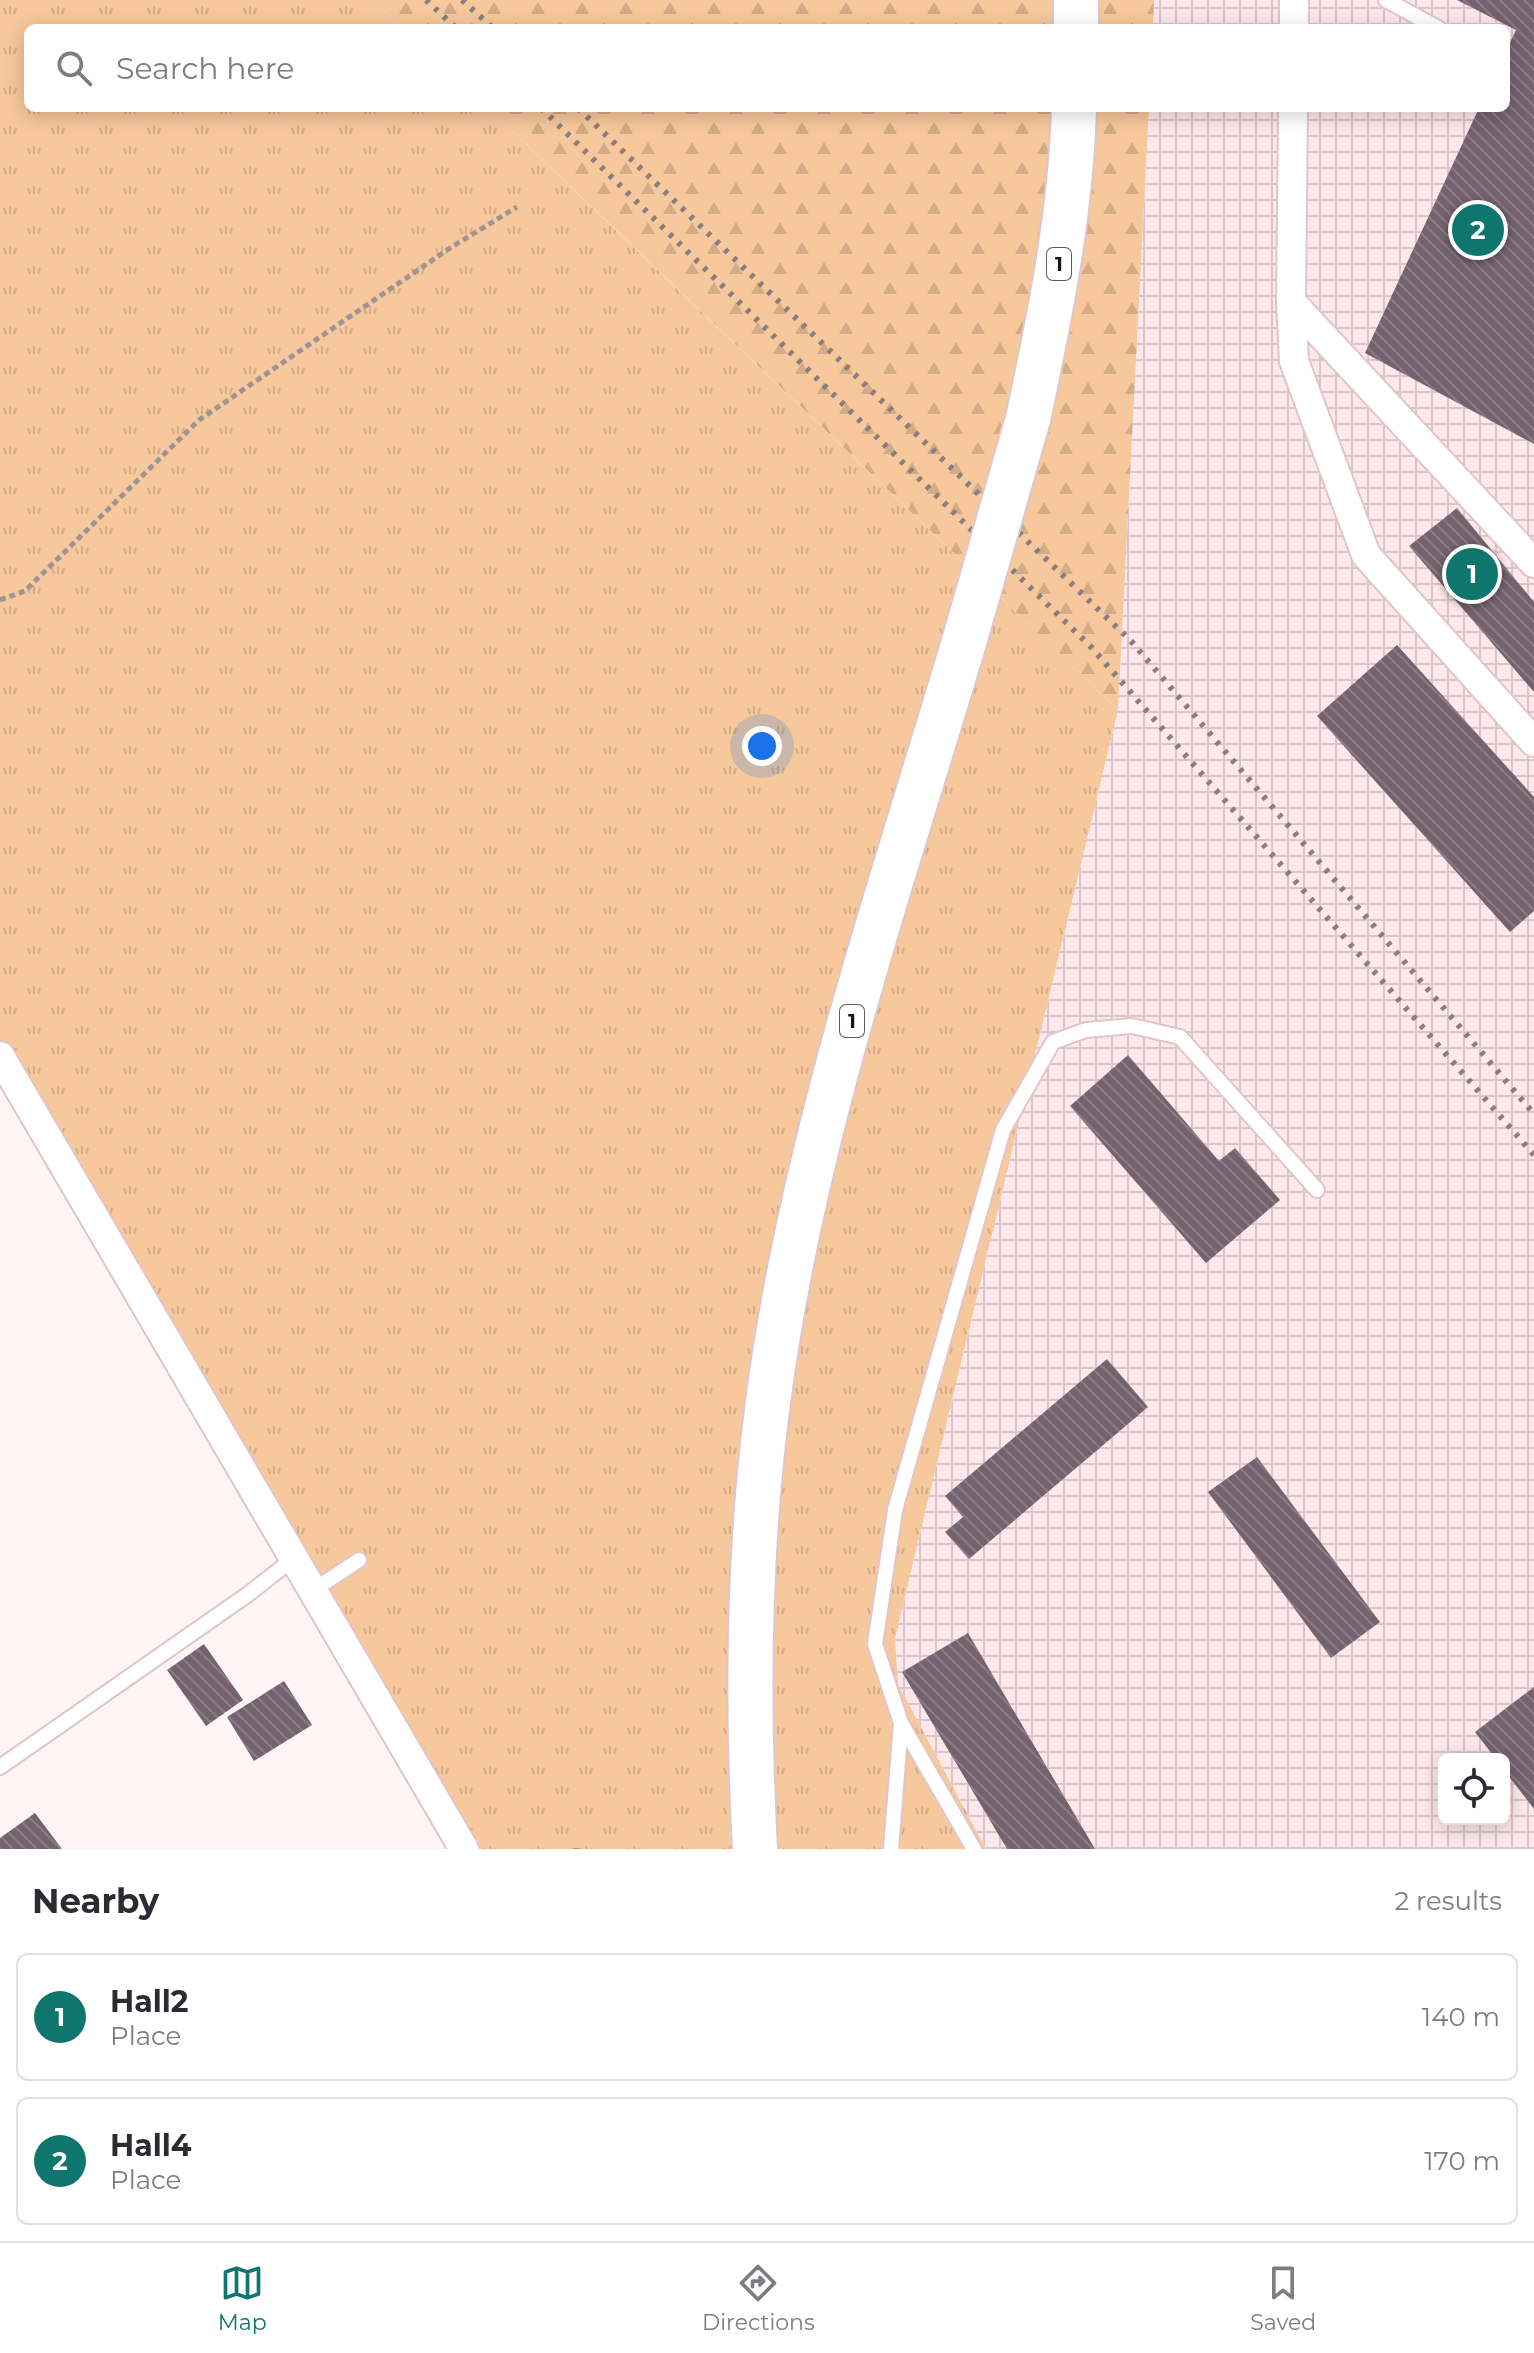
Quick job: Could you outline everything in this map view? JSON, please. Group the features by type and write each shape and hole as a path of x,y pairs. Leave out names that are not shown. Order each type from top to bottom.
{"main road":[{"path":"1076,0 1076,24"},
{"name":"1","path":"755,1849 749,1722 750,1615 760,1468 783,1307 830,1097 1028,419 1055,291 1066,213 1074,112"}],"street":[{"path":"1294,0 1294,24"},
{"path":"1293,112 1291,302 1294,361 1366,555 1534,742"},
{"path":"1291,302 1534,563"},
{"path":"0,1056 464,1849"}],"lane":[{"path":"1386,0 1431,24"},
{"path":"974,1849 901,1723 875,1644 895,1510 1003,1130 1053,1042 1086,1030 1132,1026 1180,1037 1317,1190"},
{"path":"0,1767 247,1595 293,1559"},
{"path":"312,1591 359,1560"},
{"path":"891,1849 901,1723"}],"path":[{"path":"0,600 25,591 199,420 450,248 517,207"}],"shaded area":[{"path":"1154,0 1534,0 1534,1849 986,1849 898,1684 895,1638 1118,710 1149,112 1510,112 1510,24 1153,24"}],"green space":[{"path":"0,0 373,0 399,24 24,24 24,112 492,112 1118,710 895,1638 898,1684 986,1849 464,1849 0,1056"},
{"path":"373,0 1154,0 1153,24 399,24"},
{"path":"492,112 1149,112 1118,710"}],"building":[{"path":"1457,0 1534,0 1534,444 1365,353 1477,112 1510,112 1510,43 1516,30 1510,24"},
{"path":"1457,508 1534,602 1534,692 1409,546"},
{"path":"1397,645 1534,797 1534,911 1510,932 1317,716"},
{"path":"1128,1055 1219,1161 1235,1148 1280,1200 1206,1263 1070,1106"},
{"path":"1107,1359 1148,1407 969,1559 945,1532 963,1517 945,1496"},
{"path":"1257,1457 1380,1622 1331,1658 1208,1492"},
{"path":"968,1633 1095,1849 1007,1849 902,1672"},
{"path":"204,1644 243,1700 206,1726 167,1670"},
{"path":"284,1681 312,1725 254,1761 227,1717"},
{"path":"1534,1687 1534,1809 1510,1778 1510,1753 1491,1753 1475,1732"},
{"path":"35,1813 62,1849 0,1849 0,1838"}],"railway":[{"path":"426,0 452,24"},
{"path":"462,0 489,24"},
{"path":"545,112 1092,648 1534,1155"},
{"path":"582,112 1131,641 1534,1114"}],"place":[{"name":"Hall4","path":"1478,230"},
{"name":"Hall2","path":"1472,574"}]}
